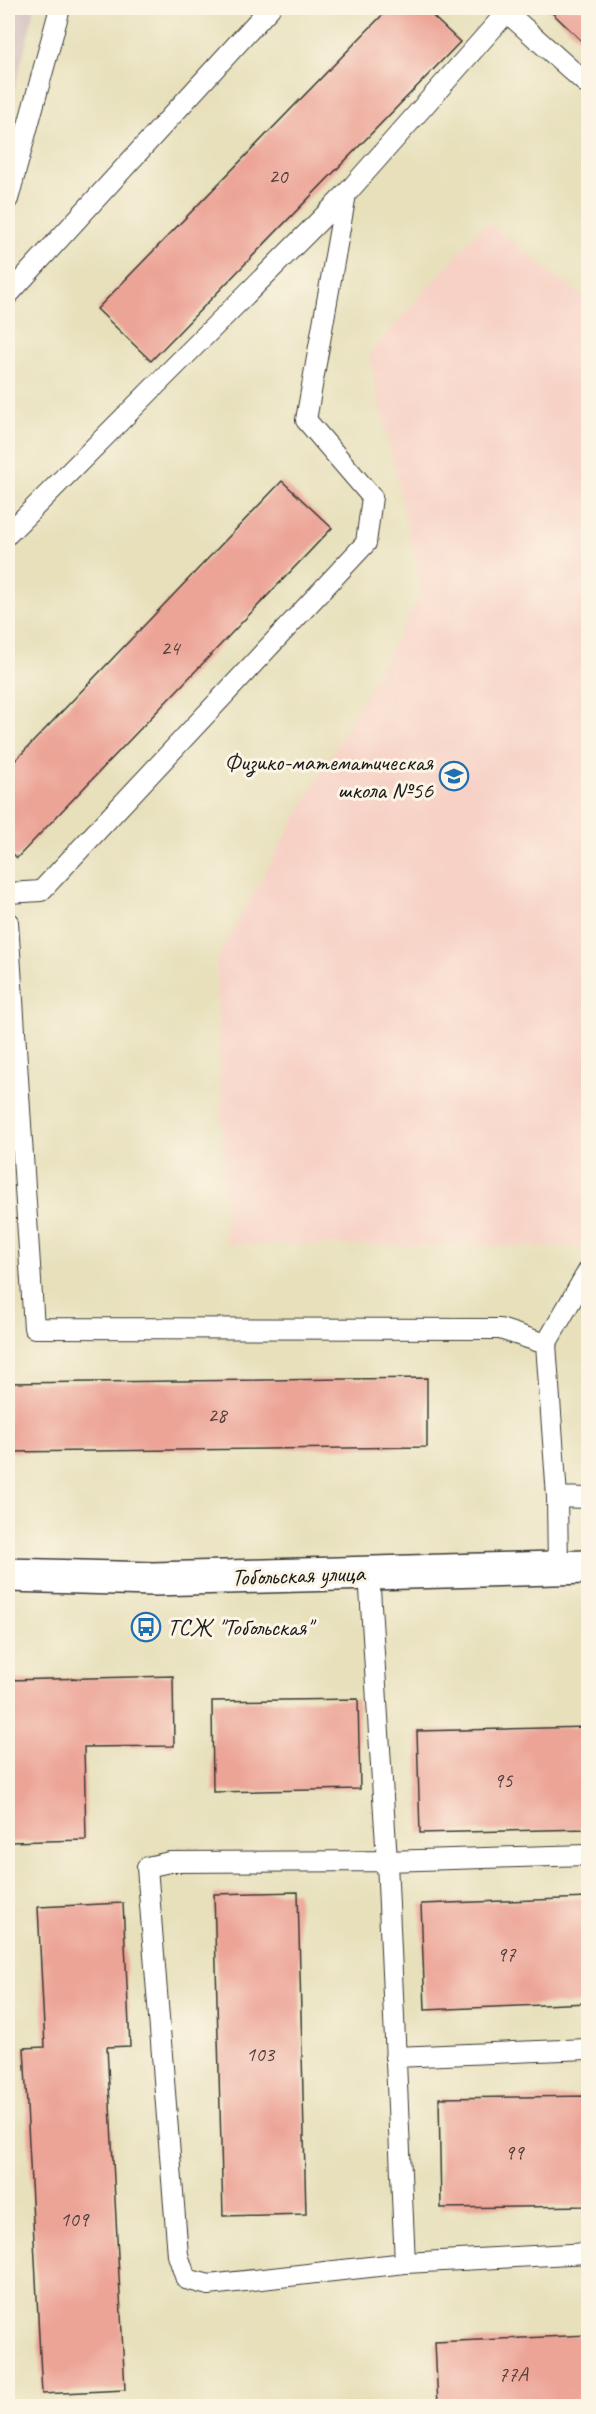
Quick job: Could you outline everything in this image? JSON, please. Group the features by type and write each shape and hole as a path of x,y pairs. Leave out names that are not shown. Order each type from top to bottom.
{"street":[{"name":"Тобольская улица","path":"8,1575 153,1579 573,1567"}],"lane":[{"path":"8,199 15,137 60,8"},
{"path":"8,295 270,8"},
{"path":"8,534 346,194 504,10 588,85"},
{"path":"8,893 41,891 366,543 372,497 306,420 346,194"},
{"path":"8,922 34,1328 500,1329 546,1344"},
{"path":"573,1567 557,1497 546,1344 588,1271"},
{"path":"557,1497 588,1498"},
{"path":"369,1573 387,1861 405,2263"},
{"path":"588,1855 387,1861 171,1862 147,1867 178,2255 186,2279 209,2284 405,2263 588,2253"},
{"path":"395,2057 588,2049"}],"shaded area":[{"path":"8,8 35,8 8,115"},
{"name":"Физико-математическая школа №56","path":"486,222 588,301 588,1247 226,1244 216,960 422,593 369,354"}],"building":[{"path":"389,8 424,8 460,42 151,361 97,309"},
{"path":"547,8 588,8 588,47"},
{"path":"282,481 332,528 17,858 8,849 8,768"},
{"path":"427,1378 427,1447 8,1452 8,1383"},
{"path":"173,1676 174,1746 84,1747 86,1840 8,1842 8,1680"},
{"path":"358,1699 360,1789 213,1792 212,1701"},
{"path":"588,1727 588,1829 420,1833 417,1731"},
{"path":"298,1892 306,2214 223,2216 214,1894"},
{"path":"588,1898 588,2003 425,2010 421,1904"},
{"path":"123,1903 130,2046 107,2047 125,2390 42,2394 24,2048 45,2047 38,1907"},
{"path":"588,2096 588,2206 441,2208 439,2098"},
{"path":"588,2335 588,2406 438,2406 435,2342"}],"place":[{"name":"Физико-математическая школа №56","path":"454,776"},
{"name":"ТСЖ \"Тобольская\"","path":"146,1627"}]}
